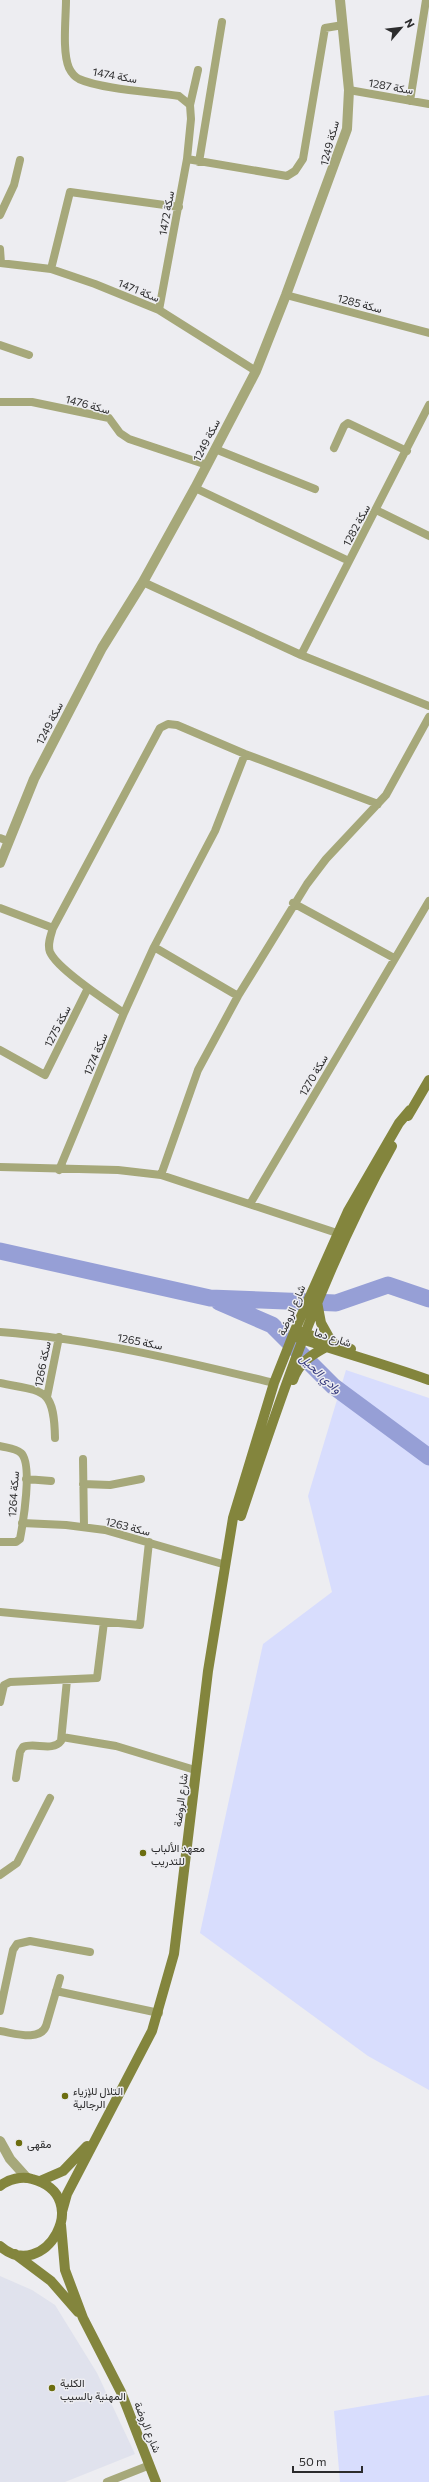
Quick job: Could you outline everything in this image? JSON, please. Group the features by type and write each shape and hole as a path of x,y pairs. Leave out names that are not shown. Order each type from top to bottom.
{"main road":[{"name":"شارع الروضة","path":"156,2482 121,2392 83,2318 65,2270 61,2225 62,2212 67,2194 135,2067 159,2013 174,1954 195,1770 217,1606 232,1534 233,1518 274,1383 298,1334 317,1302 410,1110 429,1080"},
{"name":"شارع الروضة","path":"232,1534 239,1520 263,1448 298,1334 337,1233 400,1120 410,1110"},
{"path":"263,1448 274,1431 297,1370 306,1359 329,1344 321,1323 317,1302"},
{"name":"شارع دما","path":"298,1334 356,1351 367,1358 429,1380"},
{"name":"شارع الروضة","path":"40,2181 63,2171 80,2155 102,2127"},
{"path":"0,2186 14,2179 27,2178 40,2181 55,2194 62,2212"},
{"path":"1,2247 13,2253 25,2255 36,2252 47,2247 56,2237 61,2225"},
{"name":"شارع الروضة","path":"13,2253 51,2281 83,2318"}],"street":[{"name":"سكة 1474","path":"66,0 67,56 68,66 72,74 78,79 96,84 179,96 190,106"},
{"name":"سكة 1249","path":"0,863 4,840 34,779 109,636 143,582 195,488 256,371 286,295 347,129 349,90 340,0"},
{"path":"410,101 426,0"},
{"path":"199,162 222,22"},
{"path":"187,159 287,176 295,171 303,160 325,28 343,25"},
{"path":"190,106 198,70"},
{"name":"سكة 1287","path":"349,90 429,104"},
{"name":"سكة 1472","path":"159,310 187,159 191,119 190,106"},
{"path":"0,215 14,185 20,160"},
{"path":"51,269 70,192 179,207"},
{"path":"0,249 0,263"},
{"name":"سكة 1471","path":"0,263 51,269 95,284 159,310 256,371"},
{"name":"سكة 1285","path":"286,295 429,333"},
{"path":"0,345 29,355"},
{"name":"سكة 1476","path":"0,402 15,404 32,402 109,418 120,434 129,439 207,465"},
{"name":"سكة 1282","path":"301,655 407,451 429,405"},
{"path":"334,448 344,426 348,423 407,451"},
{"path":"215,449 315,489"},
{"path":"195,488 349,561"},
{"path":"376,510 429,536"},
{"path":"143,582 301,655 429,706"},
{"path":"161,1175 198,1070 238,996 293,903 326,859 378,804 396,780 429,717"},
{"path":"124,1013 88,988 57,961 50,952 49,941 53,928 160,728 168,724 177,725 245,754 378,804"},
{"name":"سكة 1274","path":"59,1170 124,1013 154,947 215,831 245,754"},
{"name":"سكة 1270","path":"250,1204 429,901"},
{"path":"293,903 394,958"},
{"path":"0,908 53,928"},
{"path":"154,947 238,996"},
{"name":"سكة 1275","path":"0,1050 45,1075 88,988"},
{"path":"0,1167 59,1170 118,1170 161,1175 348,1237"},
{"name":"سكة 1265","path":"0,1332 59,1337 173,1358 274,1383"},
{"name":"سكة 1266","path":"47,1396 59,1337"},
{"name":"سكة 1266","path":"0,1383 34,1390 47,1396 54,1409 55,1438"},
{"name":"سكة 1264","path":"0,1446 15,1450 22,1454 26,1465 22,1523 19,1541 0,1542"},
{"path":"83,1459 84,1527"},
{"path":"26,1479 51,1481"},
{"path":"83,1484 110,1484 141,1479"},
{"name":"سكة 1263","path":"22,1523 84,1527 149,1542 226,1565"},
{"path":"0,1612 140,1625 149,1542"},
{"path":"0,1702 3,1688 6,1683 97,1678 104,1622"},
{"path":"16,1778 20,1752 23,1747 33,1745 55,1746 59,1744 62,1738 67,1680"},
{"path":"62,1738 123,1748 195,1770"},
{"path":"0,1874 16,1862 50,1798"},
{"path":"0,2012 13,1950 17,1944 30,1941 90,1952"},
{"path":"0,2031 35,2035 42,2032 60,1978"},
{"path":"56,1991 159,2013"},
{"path":"0,2140 10,2159 27,2178"},
{"path":"107,2482 150,2465"}],"shaded area":[{"path":"346,1370 429,1398 429,2090 368,2056 200,1933 263,1644 332,1592 308,1496"},
{"name":"الكلية المهنية بالسيب","path":"0,2276 32,2290 55,2305 97,2373 135,2454 65,2482 0,2482"},
{"path":"429,2395 429,2482 340,2482 334,2411"}],"waterway":[{"name":"وادي الحيل","path":"0,1251 210,1298 336,1303 388,1285 429,1299"},
{"name":"وادي الحيل","path":"219,1302 272,1325 333,1386 429,1457"}],"place":[{"name":"معهد الألباب للتدريب","path":"143,1853"},
{"name":"التلال للإزياء الرجالية","path":"65,2096"},
{"name":"مقهى","path":"19,2143"},
{"name":"الكلية المهنية بالسيب","path":"52,2388"}]}
